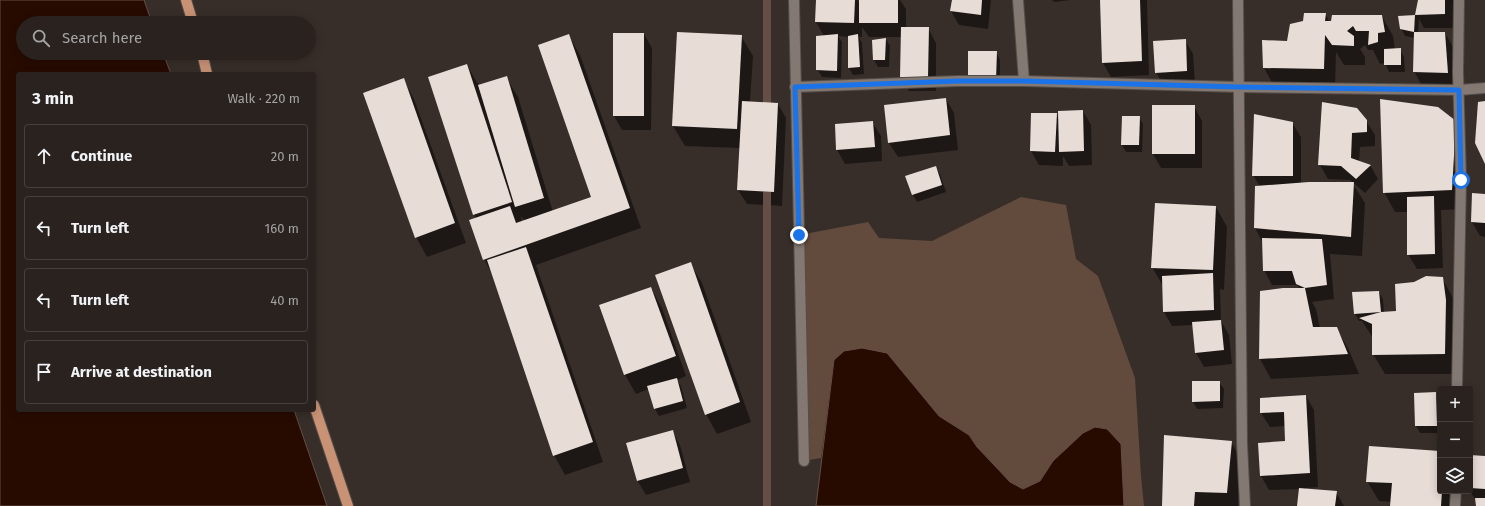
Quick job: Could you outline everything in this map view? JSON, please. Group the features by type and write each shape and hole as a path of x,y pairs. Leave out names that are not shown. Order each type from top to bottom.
{"main road":[{"path":"186,0 191,16"},
{"path":"204,60 207,72"},
{"path":"316,411 348,506"}],"street":[{"path":"794,0 804,461"},
{"path":"1018,0 1024,81"},
{"path":"1238,0 1242,443 1245,506"},
{"path":"1457,386 1461,180 1458,72 1459,0"},
{"path":"795,87 958,81 1024,81 1239,87 1459,90 1485,88"},
{"path":"1455,506 1456,494"}],"shaded area":[{"path":"0,0 144,0 150,16 16,16 16,60 166,60 170,72 16,72 16,412 295,412 327,506 0,506"},
{"path":"1021,197 1066,205 1076,259 1098,276 1135,378 1144,506 1124,506 1121,444 1053,461 1040,481 1023,489 1010,482 977,447 969,435 939,416 887,354 834,360 821,458 804,461 799,235 868,222 879,238 932,241"},
{"path":"862,348 887,353 939,416 969,435 977,447 1010,482 1023,489 1040,481 1053,461 1083,433 1095,427 1107,429 1121,444 1124,506 816,506 834,360 844,351"}],"building":[{"path":"816,0 855,0 854,23 815,22"},
{"path":"859,0 898,0 898,23 859,23"},
{"path":"952,0 982,0 981,15 950,11"},
{"path":"1100,0 1140,0 1142,61 1102,63"},
{"path":"1418,0 1445,0 1445,14 1415,15"},
{"path":"1304,13 1326,13 1325,21 1331,21 1332,15 1382,15 1385,32 1378,33 1378,42 1368,45 1369,31 1356,31 1353,26 1347,31 1354,36 1354,46 1332,45 1325,35 1324,69 1263,68 1262,40 1287,41 1290,24 1303,21"},
{"path":"1415,15 1414,32 1400,29 1398,16"},
{"path":"901,27 929,27 928,77 900,77"},
{"path":"677,32 742,35 737,129 672,126"},
{"path":"1414,32 1445,32 1448,73 1413,72"},
{"path":"613,33 644,33 644,116 613,116"},
{"path":"569,34 630,208 483,260 469,220 510,206 516,223 591,197 538,45"},
{"path":"838,34 837,71 816,70 816,36"},
{"path":"858,34 860,67 848,68 848,36"},
{"path":"886,38 885,60 873,60 872,40"},
{"path":"1186,39 1187,71 1155,73 1153,41"},
{"path":"1401,48 1401,65 1384,65 1384,49"},
{"path":"968,51 997,51 996,80 968,79"},
{"path":"467,64 512,202 473,215 428,77"},
{"path":"507,76 544,198 515,207 478,85"},
{"path":"404,78 455,223 415,238 363,93"},
{"path":"946,98 950,135 888,143 884,105"},
{"path":"1380,99 1438,107 1456,121 1452,190 1383,193"},
{"path":"742,101 778,103 774,192 737,190"},
{"path":"1485,101 1485,164 1475,143 1478,102"},
{"path":"1322,102 1357,108 1367,120 1367,132 1352,133 1351,158 1371,165 1356,179 1341,166 1318,165"},
{"path":"1152,105 1195,105 1195,154 1152,154"},
{"path":"1083,110 1084,151 1059,152 1058,111"},
{"path":"1031,113 1057,113 1055,152 1030,151"},
{"path":"1254,114 1293,122 1293,176 1252,176"},
{"path":"1122,116 1140,116 1139,145 1121,145"},
{"path":"873,121 875,147 836,150 835,124"},
{"path":"936,166 942,185 912,195 905,176"},
{"path":"1309,182 1354,182 1351,237 1254,228 1255,186"},
{"path":"1472,193 1485,194 1485,223 1471,222"},
{"path":"1434,196 1435,254 1407,255 1407,197"},
{"path":"1155,203 1216,206 1213,270 1151,268"},
{"path":"1262,238 1322,239 1327,285 1305,288 1296,284 1292,271 1263,271"},
{"path":"526,247 593,442 553,456 487,260"},
{"path":"691,262 740,402 705,415 655,275"},
{"path":"1213,273 1214,310 1163,312 1162,276"},
{"path":"1426,276 1443,277 1446,300 1445,354 1372,355 1372,324 1359,318 1381,312 1396,311 1395,284 1414,282"},
{"path":"651,287 676,356 624,375 599,305"},
{"path":"1283,288 1305,288 1313,327 1337,327 1348,354 1259,359 1260,291"},
{"path":"1379,291 1381,312 1354,314 1352,292"},
{"path":"1221,320 1224,350 1195,353 1192,322"},
{"path":"677,378 683,401 654,409 647,386"},
{"path":"1192,381 1220,381 1220,401 1192,402"},
{"path":"1436,392 1437,426 1415,426 1414,393"},
{"path":"1306,395 1310,473 1260,476 1258,443 1285,441 1284,412 1260,413 1260,398"},
{"path":"673,430 683,468 637,481 626,443"},
{"path":"1164,435 1232,441 1227,493 1195,492 1194,506 1162,506"},
{"path":"1369,446 1437,451 1437,494 1442,494 1441,506 1390,506 1392,483 1366,482"},
{"path":"1473,455 1485,456 1485,489 1473,488"},
{"path":"1299,488 1337,491 1335,506 1297,506"},
{"path":"1475,498 1485,498 1485,506 1476,506"}],"waterway":[{"path":"767,0 767,113"},
{"path":"767,181 767,506"}],"route":[{"path":"799,235 795,87 958,81 1024,81 1239,87 1459,90 1461,180"}]}
